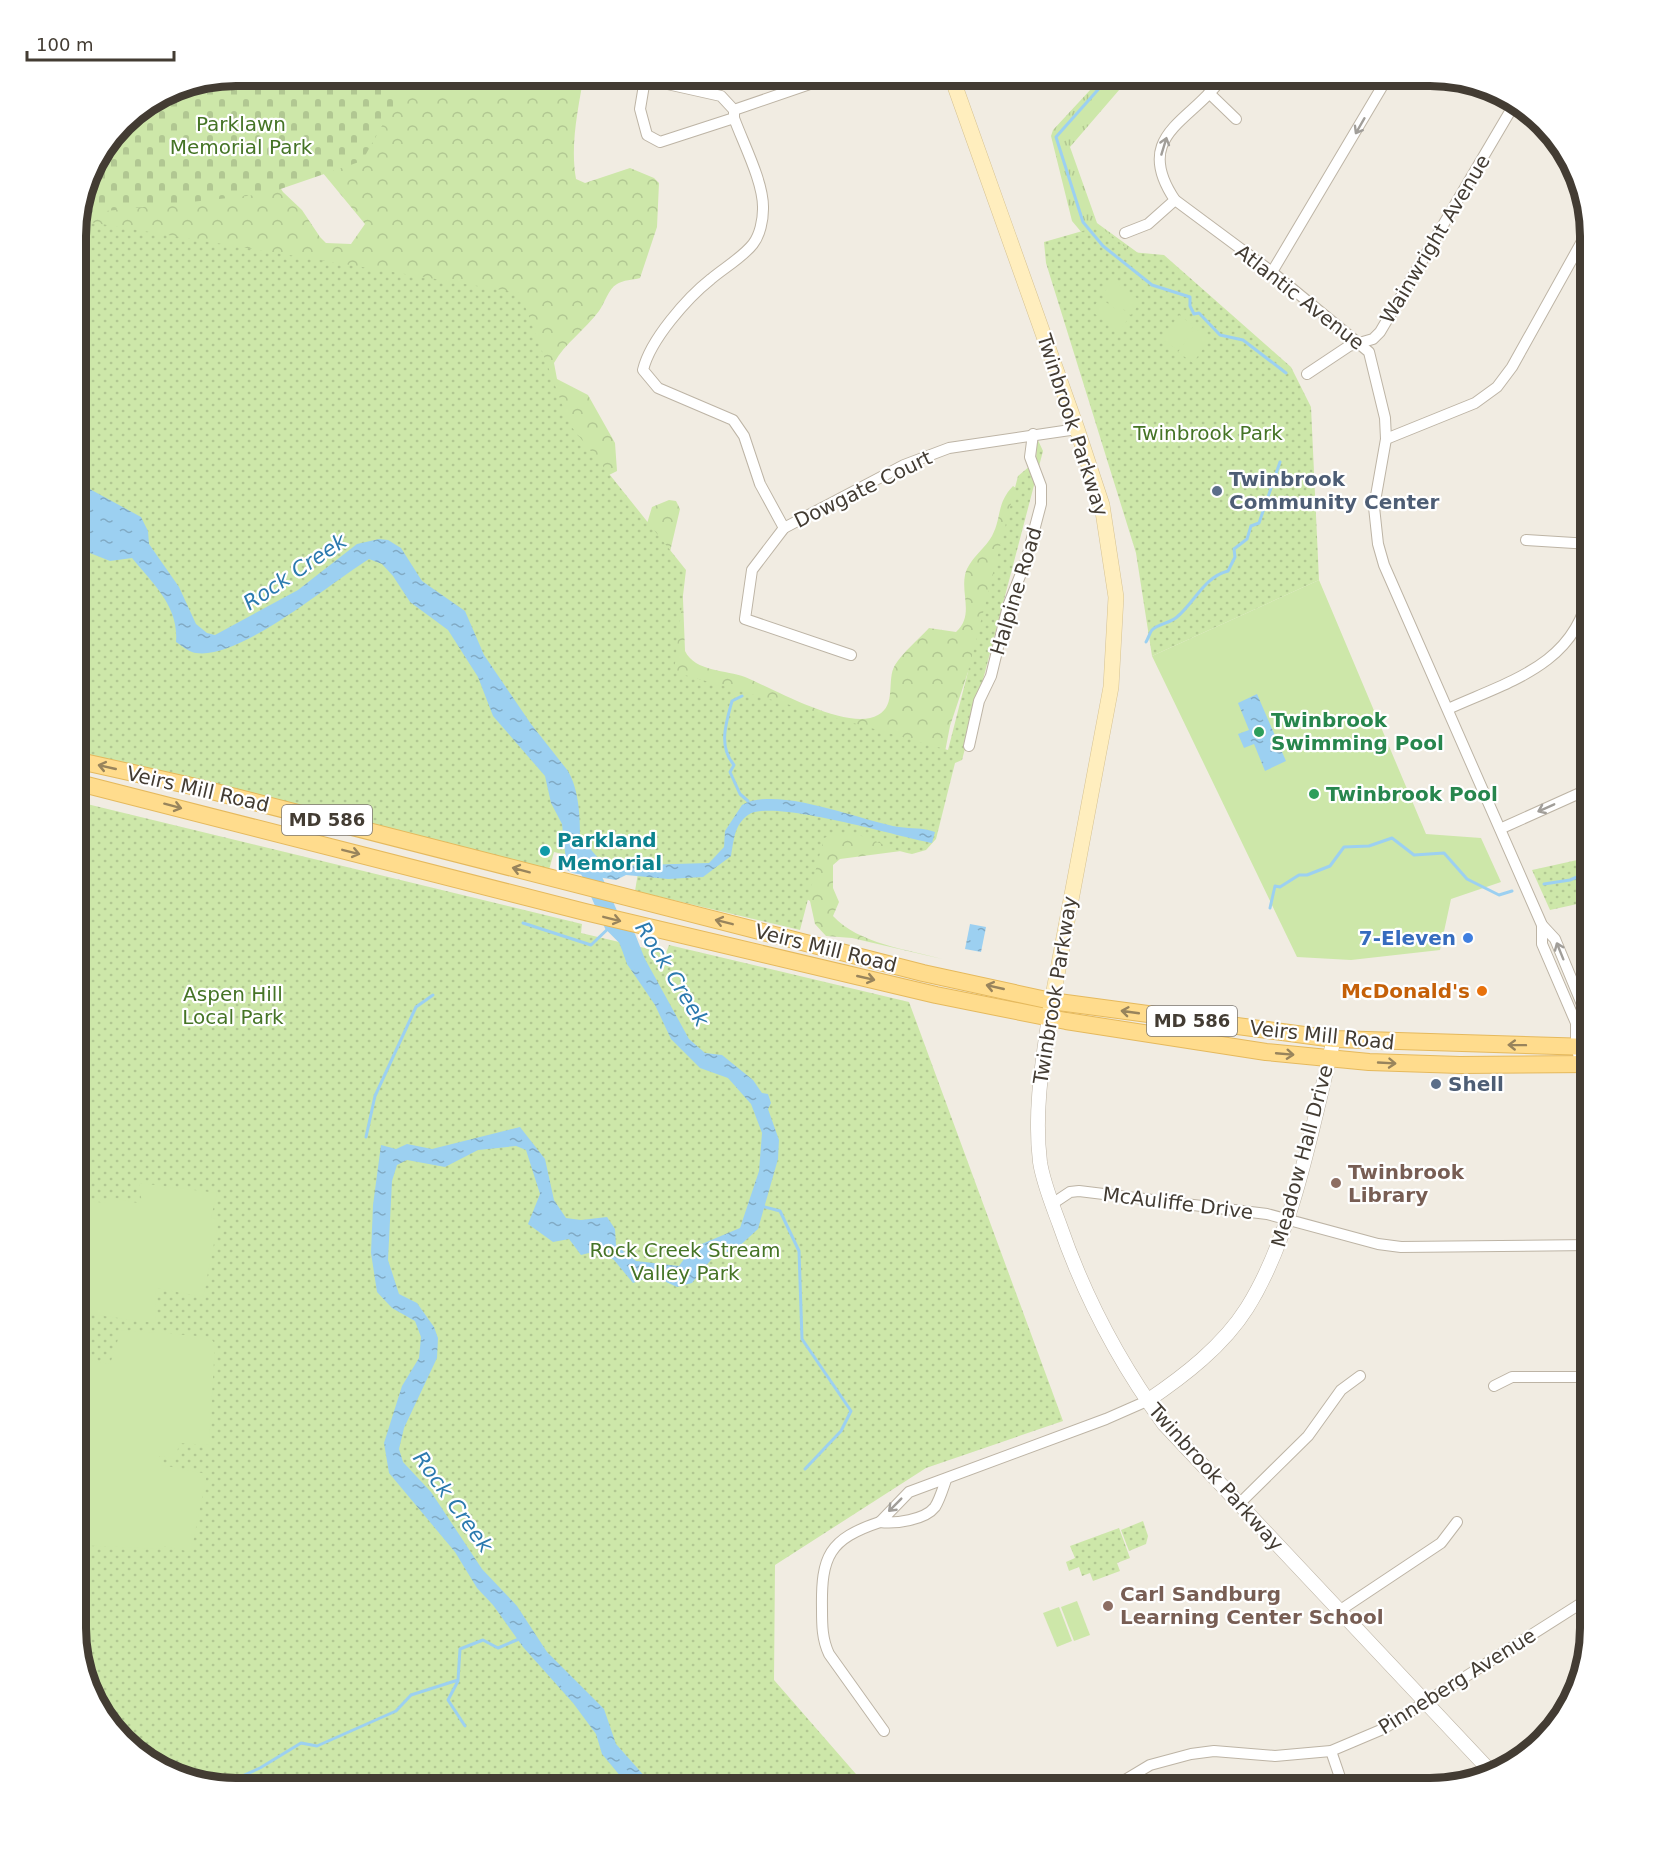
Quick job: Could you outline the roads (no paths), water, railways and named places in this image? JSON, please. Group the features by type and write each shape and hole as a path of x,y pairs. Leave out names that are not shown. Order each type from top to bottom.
{"main road":[{"name":"Twinbrook Parkway","path":"959,86 1102,505 1116,597 1111,687 1050,1009"},
{"name":"Veirs Mill Road","path":"86,762 208,790 923,973 1050,1009 1266,1052 1405,1064 1580,1065"},
{"name":"Veirs Mill Road","path":"86,785 585,912 936,995 1334,1040 1580,1048"}],"street":[{"path":"644,86 640,109 647,135 660,142 807,86"},
{"path":"674,86 721,96 734,114 764,208 760,229 753,244 704,284 661,334 647,355 643,370 658,388 733,420 744,436 760,484 784,528"},
{"path":"1125,233 1148,224 1175,200 1165,185 1161,172 1163,146 1173,125 1215,86"},
{"path":"1272,272 1382,86"},
{"path":"1209,93 1236,119"},
{"name":"Wainwright Avenue","path":"1307,375 1358,343 1373,339 1380,332 1511,109"},
{"name":"Atlantic Avenue","path":"1175,200 1272,272 1370,352 1377,376 1386,439 1374,507 1378,544 1384,565 1502,828 1542,925 1555,939 1580,1001"},
{"path":"1386,439 1475,403 1497,387 1512,367 1580,246"},
{"name":"Dowgate Court","path":"851,655 745,619 752,570 784,528 904,465 949,447 1077,429"},
{"name":"Halpine Road","path":"969,746 979,701 991,676 1008,606 1026,561 1041,504 1041,486 1030,457 1033,434"},
{"path":"1526,540 1580,543"},
{"path":"1448,709 1537,668 1564,647 1580,620"},
{"path":"1502,828 1580,793"},
{"name":"Atlantic Avenue","path":"1542,925 1542,944 1580,1033"},
{"path":"1557,978 1571,980"},
{"name":"Twinbrook Parkway","path":"1050,1009 1039,1088 1040,1163 1073,1263 1096,1316 1126,1370 1164,1424 1488,1767"},
{"name":"Meadow Hall Drive","path":"885,1731 829,1654 823,1641 822,1580 831,1551 853,1531 880,1521 909,1492 946,1480 1147,1401 1206,1356 1246,1310 1279,1249 1334,1040"},
{"name":"McAuliffe Drive","path":"1052,1204 1070,1192 1079,1191 1288,1218 1378,1244 1401,1247 1580,1245"},
{"path":"1239,1504 1308,1436 1341,1390 1360,1376"},
{"path":"1494,1386 1512,1377 1580,1377"},
{"name":"Meadow Hall Drive","path":"880,1521 890,1523 926,1515 935,1506 946,1480"},
{"path":"1339,1611 1441,1543 1457,1522"},
{"name":"Pinneberg Avenue","path":"1128,1778 1150,1765 1191,1754 1214,1751 1275,1756 1331,1751 1383,1729 1580,1604"},
{"path":"1331,1751 1340,1778"}],"water":[{"path":"86,487 141,517 148,531 149,544 179,587 196,624 207,633 215,635 298,590 357,544 379,539 388,540 401,548 422,581 465,611 484,655 531,724 568,771 577,795 580,837 605,866 709,863 724,847 725,831 742,805 757,800 797,801 899,827 930,830 935,832 932,843 836,820 782,811 761,811 743,819 735,833 731,856 703,877 668,879 626,875 616,880 572,873 567,870 562,824 551,803 545,776 493,716 478,677 448,630 410,602 382,564 369,559 260,633 236,645 214,652 196,653 176,642 176,629 169,606 132,558 110,561 86,551"},
{"name":"Twinbrook Swimming Pool","path":"1257,694 1286,761 1265,771 1254,744 1244,748 1238,734 1249,730 1238,703"},
{"path":"970,924 986,927 981,952 965,949"},
{"path":"618,937 634,939 689,1039 705,1053 722,1055 753,1080 762,1093 768,1094 771,1103 768,1109 779,1140 778,1159 758,1229 735,1250 715,1255 692,1283 677,1287 653,1276 633,1283 614,1260 597,1251 581,1255 569,1239 553,1242 528,1224 540,1194 526,1150 516,1146 478,1150 445,1167 407,1160 397,1165 392,1181 388,1260 399,1294 417,1303 434,1327 438,1338 437,1358 404,1428 399,1449 403,1462 431,1492 482,1569 517,1606 547,1652 604,1709 616,1744 646,1778 622,1778 602,1754 596,1734 573,1703 523,1647 493,1605 477,1588 455,1552 389,1473 384,1443 402,1386 419,1358 421,1337 415,1321 392,1308 377,1292 371,1253 373,1205 381,1145 396,1149 407,1144 432,1149 520,1127 545,1159 554,1200 566,1218 581,1220 607,1217 615,1229 616,1245 636,1261 679,1266 692,1248 740,1228 759,1171 762,1133 751,1104 728,1078 700,1068 671,1039 655,1005 627,964"}],"waterway":[{"path":"1101,86 1056,137 1083,222 1103,246 1152,285 1190,297 1190,306 1194,314 1199,313 1220,335 1243,340 1286,373"},
{"path":"1146,642 1152,630 1177,617 1206,584 1228,571 1235,557 1234,549 1247,539 1251,526 1259,523 1280,462"},
{"path":"742,696 732,701 725,742 729,758 734,765 730,772 740,794 748,801"},
{"path":"1270,908 1275,886 1280,887 1299,875 1307,875 1330,866 1344,847 1369,846 1392,838 1414,855 1444,853 1467,879 1499,895 1512,891"},
{"name":"Rock Creek","path":"583,856 613,924 627,938 636,961"},
{"path":"1544,884 1570,880 1580,876"},
{"path":"523,923 591,945 612,925"},
{"path":"366,1137 375,1096 416,1007 433,995"},
{"path":"761,1206 780,1211 799,1251 802,1339 851,1411 841,1431 805,1469"},
{"path":"238,1778 260,1768 301,1743 317,1746 396,1711 411,1695 458,1680 460,1649 483,1640 498,1648 519,1639"},
{"path":"458,1681 448,1700 465,1726"}],"place":[{"name":"Twinbrook Community Center","path":"1217,491"},
{"name":"Twinbrook Swimming Pool","path":"1259,732"},
{"name":"Twinbrook Pool","path":"1314,794"},
{"name":"Parkland Memorial","path":"545,851"},
{"name":"7-Eleven","path":"1468,938"},
{"name":"McDonald's","path":"1482,991"},
{"name":"Shell","path":"1436,1084"},
{"name":"Twinbrook Library","path":"1336,1183"},
{"name":"Carl Sandburg Learning Center School","path":"1108,1606"}],"park label":[{"name":"Parklawn Memorial Park","path":"241,136"},
{"name":"Twinbrook Park","path":"1208,433"},
{"name":"Aspen Hill Local Park","path":"233,1006"},
{"name":"Rock Creek Stream Valley Park","path":"685,1262"}]}
